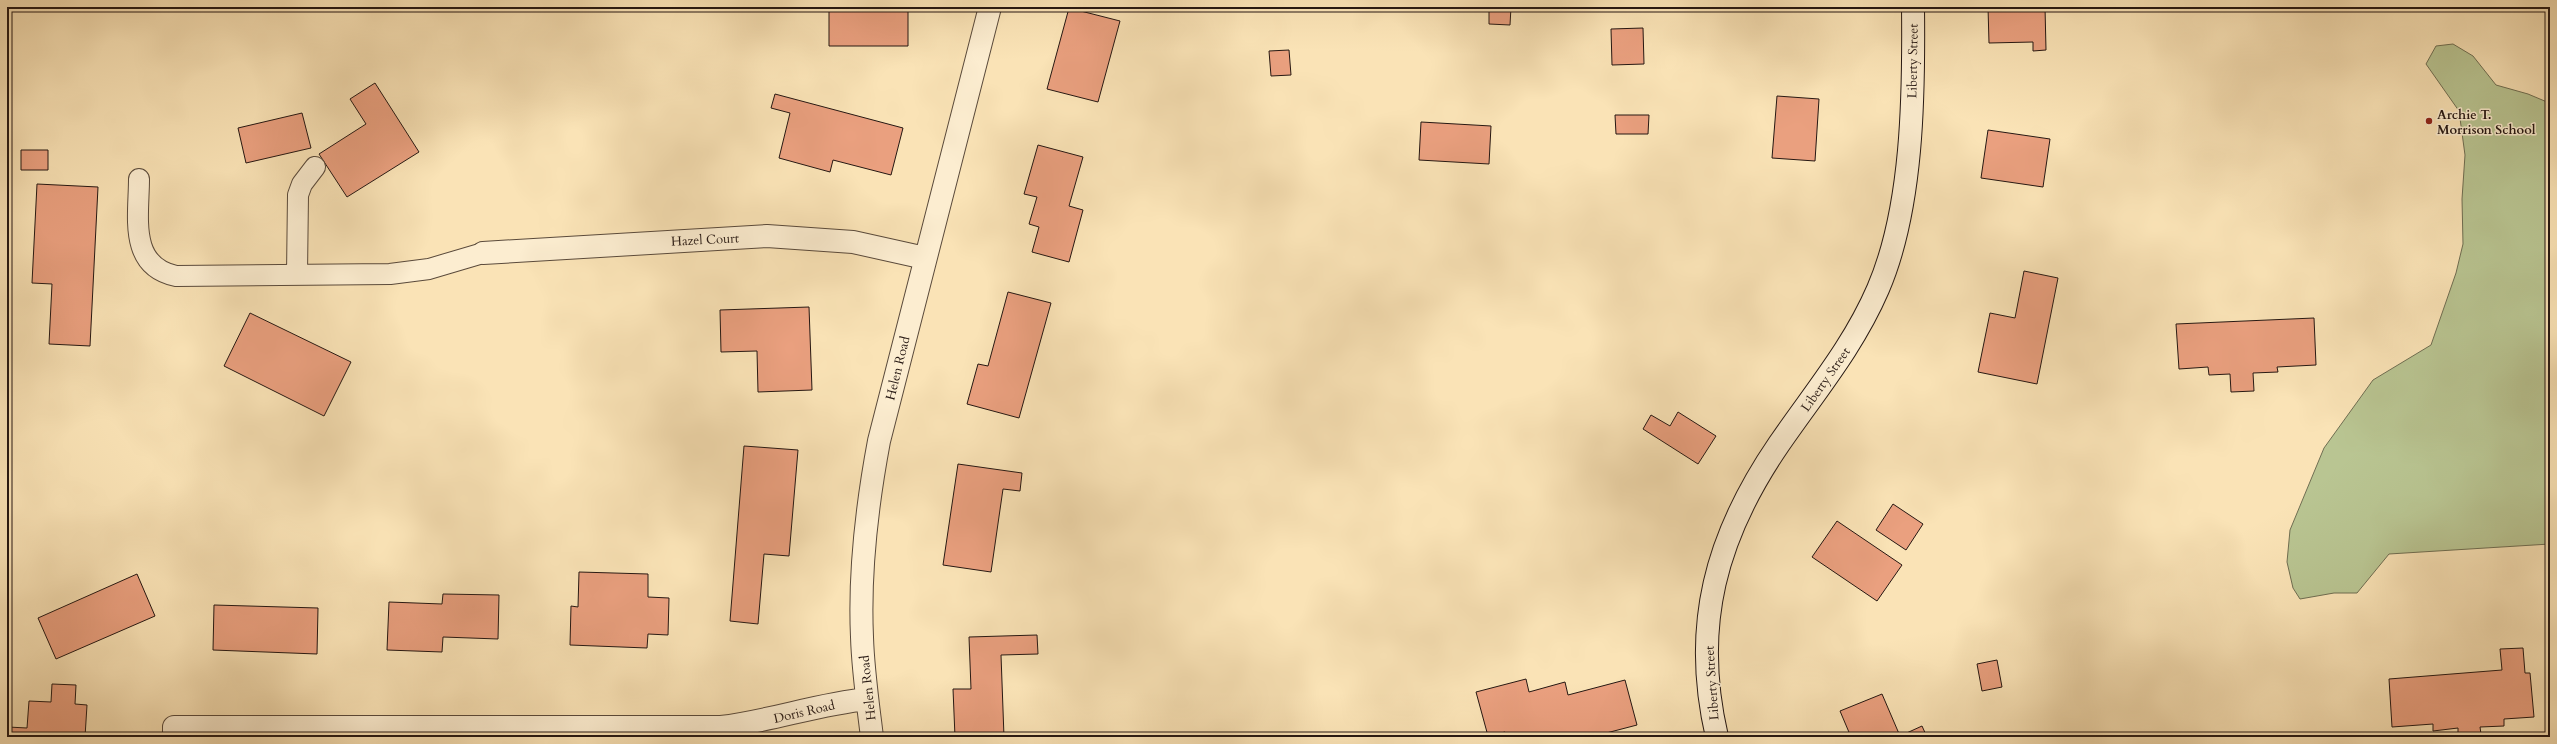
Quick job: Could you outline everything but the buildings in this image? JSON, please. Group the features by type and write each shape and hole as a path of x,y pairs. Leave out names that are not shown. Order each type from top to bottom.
{"street":[{"name":"Helen Road","path":"872,737 867,699 861,612 869,496 879,441 990,7"},
{"name":"Liberty Street","path":"1716,737 1710,700 1708,647 1708,623 1715,572 1723,549 1747,495 1779,444 1852,340 1879,288 1889,259 1902,196 1910,132 1913,7"},
{"name":"Hazel Court","path":"484,253 767,236 853,242 925,258"},
{"name":"Doris Road","path":"174,737 174,727 721,727 750,723 826,705 867,699"}],"lane":[{"path":"297,274 298,195 302,184 315,167"},
{"path":"139,179 139,237 145,256 155,269 176,276 410,272 450,264 484,253"}],"green space":[{"path":"2453,44 2473,56 2496,85 2528,94 2547,102 2550,108 2550,544 2389,554 2357,593 2334,593 2300,599 2293,588 2287,562 2290,530 2324,448 2373,380 2431,345 2456,273 2463,244 2462,199 2465,155 2459,111 2426,64 2436,46"}],"place":[{"name":"Archie T. Morrison School","path":"2429,121"}]}
